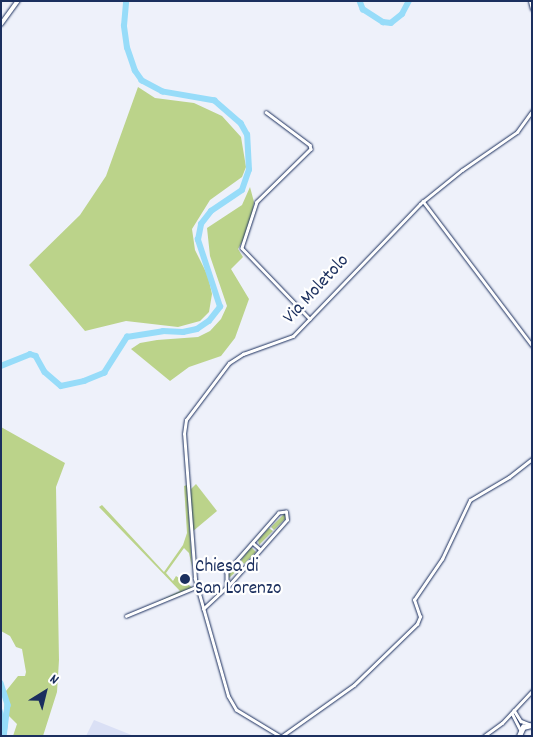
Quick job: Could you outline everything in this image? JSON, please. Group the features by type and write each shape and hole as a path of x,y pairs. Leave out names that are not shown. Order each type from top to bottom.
{"main road":[{"path":"1,24 18,1"},
{"path":"519,735 525,726 532,725"}],"street":[{"path":"530,1 532,9"},
{"name":"Via Moletolo","path":"281,736 232,705 196,587 184,432 186,420 232,361 288,339 310,319 424,201 517,132 532,111"},
{"path":"266,112 310,145 311,149 256,202 242,248 310,319"},
{"path":"526,119 532,117"},
{"path":"424,201 532,346"},
{"path":"281,736 350,688 417,624 420,617 414,600 442,559 470,500 509,477 532,459"},
{"path":"203,609 227,586 234,579 287,520 286,512 280,512 227,572 227,586"},
{"path":"253,543 260,549"},
{"path":"227,579 234,579"},
{"path":"126,616 196,587"},
{"path":"484,736 508,717 532,691"},
{"path":"513,710 514,716 520,723 519,735"},
{"path":"513,710 521,721 532,725"},
{"path":"508,717 514,716"}],"shaded area":[{"path":"94,720 134,736 86,736"}],"green space":[{"path":"138,87 155,98 194,103 222,116 241,137 246,167 242,177 210,200 192,229 195,250 208,276 212,294 209,312 200,321 178,327 126,321 85,331 29,265 80,215 106,176"},
{"path":"250,187 254,202 250,228 238,249 243,257 231,269 249,299 235,338 221,356 189,367 170,381 131,349 140,343 198,337 210,331 221,319 227,306 210,256 207,228 242,205"},
{"path":"1,427 65,463 56,487 59,660 57,692 43,736 13,736 17,724 4,711 6,691 18,676 25,676 26,672 22,649 16,647 10,636 1,631"},
{"path":"196,484 217,511 192,532 189,491"},
{"path":"187,485 192,567 189,553 184,548 166,573 173,581 176,576 193,588 151,605 180,591 99,507 102,505 164,572 183,545 187,533 184,486"},
{"path":"285,513 286,518 274,530 271,527"},
{"path":"269,528 273,531 259,545 258,540"},
{"path":"251,547 256,552 244,564 241,560"},
{"path":"239,562 243,565 229,578 228,573"}],"water":[{"path":"1,706 8,725 6,736 1,736"}],"waterway":[{"path":"1,366 30,354 36,356 45,372 61,386 84,381 104,373 127,337 163,331 183,332 197,329 209,321 220,307 198,240 201,224 211,211 242,190 249,170 247,135 241,124 215,101 163,92 142,81 135,71 127,48 124,26 126,1"},
{"path":"360,1 363,9 383,22 391,23 402,14 409,1"},
{"path":"1,683 8,705 4,736"}],"place":[{"name":"Chiesa di San Lorenzo","path":"185,579"}]}
